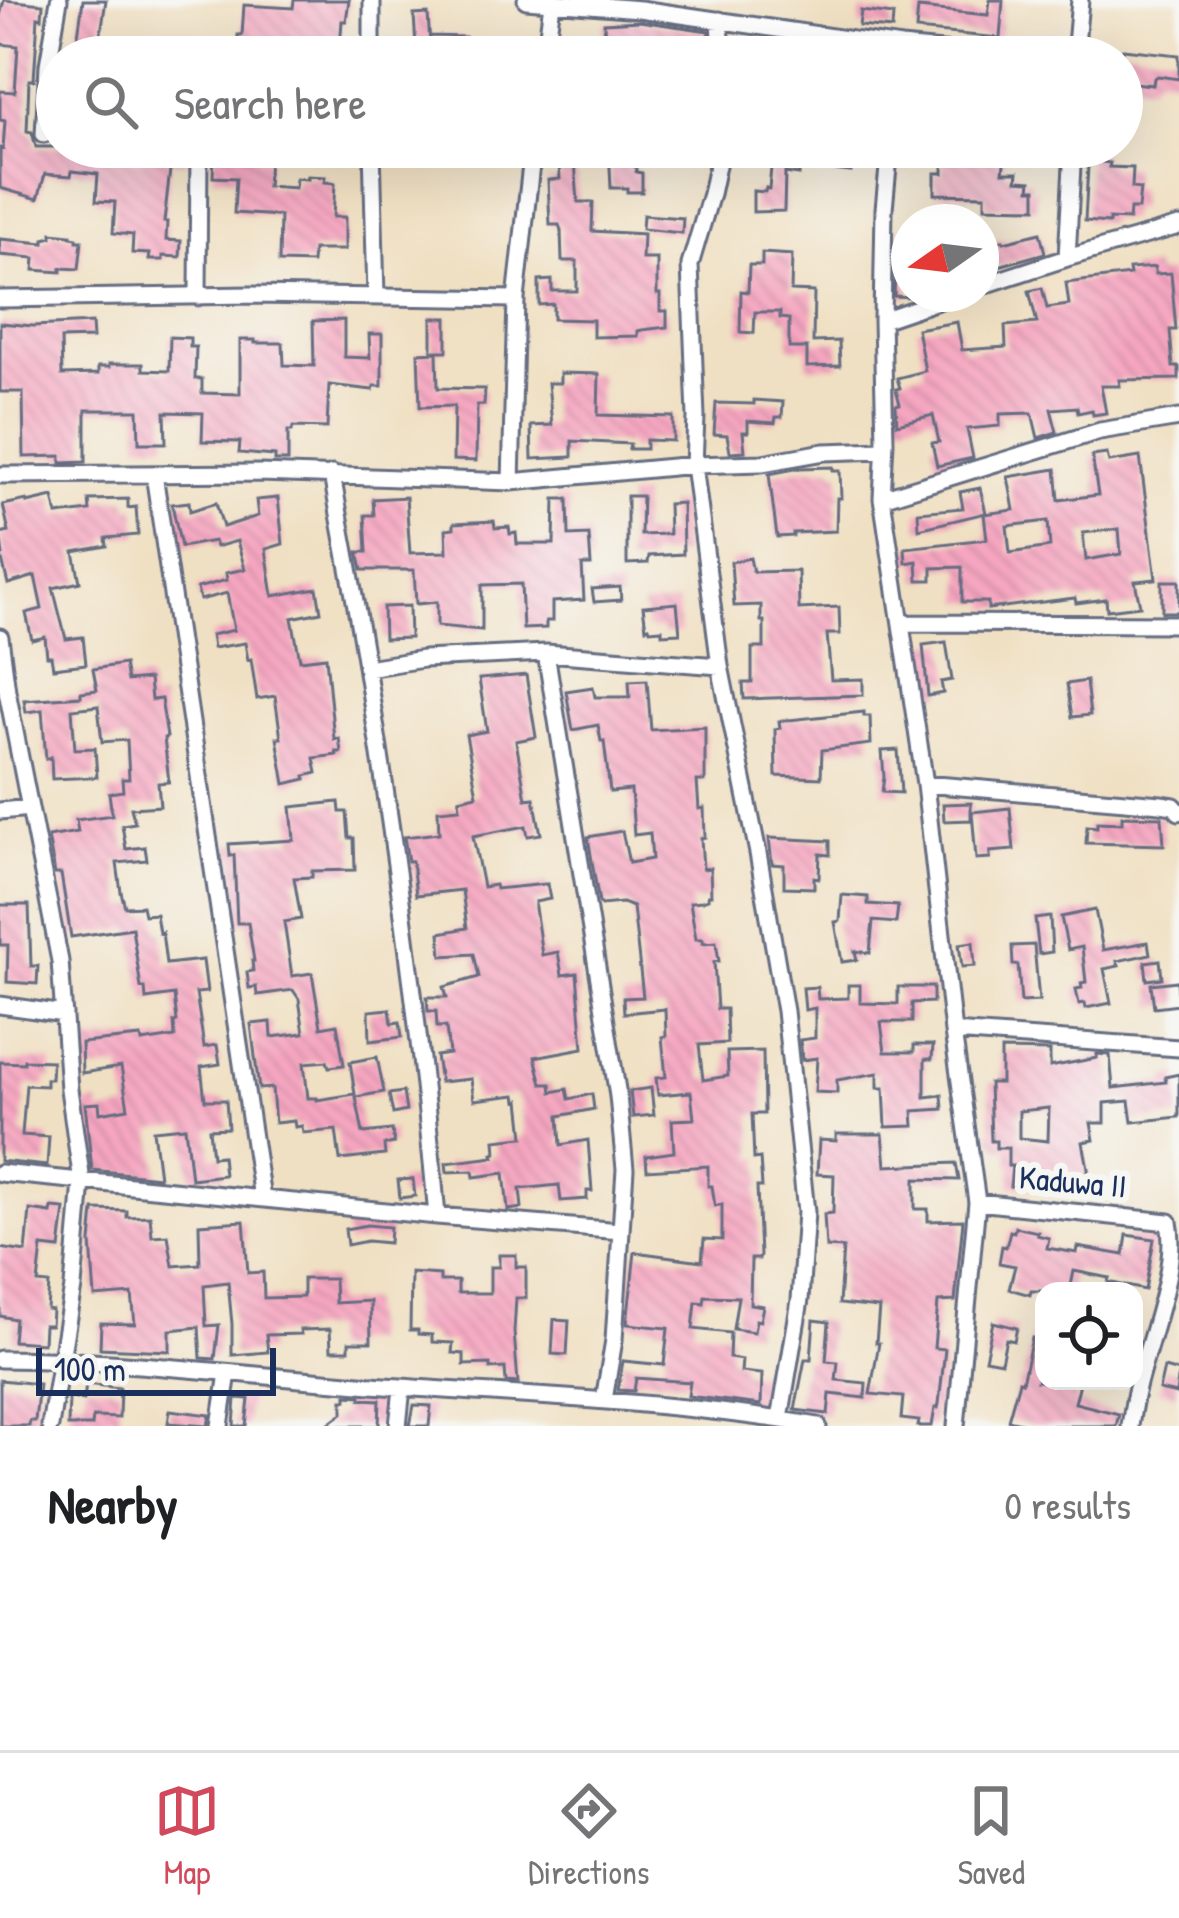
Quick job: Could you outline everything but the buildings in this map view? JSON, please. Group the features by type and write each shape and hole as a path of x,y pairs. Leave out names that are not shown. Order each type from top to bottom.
{"street":[{"path":"53,36 58,0"},
{"path":"372,0 372,36"},
{"path":"526,0 640,9 810,36"},
{"path":"1077,36 1080,0"},
{"path":"548,36 552,3"},
{"path":"720,20 721,36"},
{"path":"198,298 200,168"},
{"path":"372,168 376,297"},
{"path":"511,482 516,299 531,168"},
{"path":"717,168 690,265 694,464 720,666 784,1011 806,1213 800,1300 780,1419"},
{"path":"888,168 882,498 925,784 977,1202 956,1426"},
{"path":"1067,258 1072,168"},
{"path":"999,280 1179,226"},
{"path":"0,299 250,295 516,299"},
{"path":"882,320 905,312"},
{"path":"882,498 1100,431 1179,418"},
{"path":"0,475 332,474 511,482 884,450"},
{"path":"154,474 262,1198"},
{"path":"332,474 367,668 425,1082 437,1216"},
{"path":"902,623 1179,624"},
{"path":"0,643 60,961 69,1089 82,1183 73,1287 50,1426"},
{"path":"367,668 423,659 546,653 720,666"},
{"path":"546,653 618,1096 625,1168 614,1340 604,1400"},
{"path":"925,784 1162,804 1179,812"},
{"path":"0,811 30,808"},
{"path":"0,1005 64,1014"},
{"path":"953,1032 1179,1048"},
{"path":"0,1173 621,1231"},
{"name":"Kaduwa II","path":"977,1202 1174,1222 1173,1265 1130,1426"},
{"path":"0,1359 604,1400 818,1426"},
{"path":"220,1426 229,1373"},
{"path":"398,1426 402,1388"}]}
